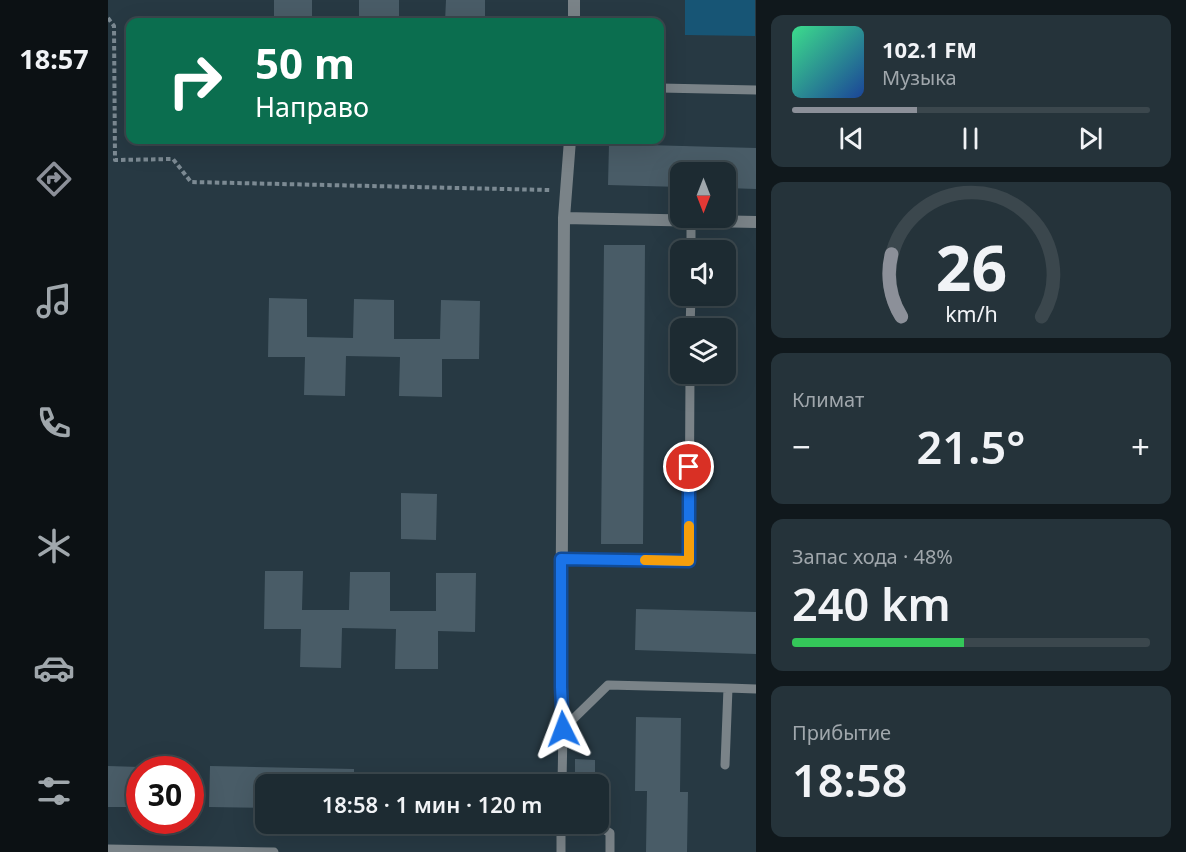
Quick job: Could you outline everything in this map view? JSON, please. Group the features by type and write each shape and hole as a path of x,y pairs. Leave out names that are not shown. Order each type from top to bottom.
{"street":[{"path":"574,0 574,18"},
{"path":"563,729 561,559 564,218 570,144"},
{"path":"564,218 670,220"},
{"path":"736,221 756,222"}],"lane":[{"path":"664,88 756,90"},
{"path":"561,559 689,561 690,384"},
{"path":"562,774 563,729 608,685 756,689"},
{"path":"725,765 728,688"},
{"path":"609,832 610,852"},
{"path":"561,834 561,852"},
{"path":"108,849 274,852"}],"path":[{"path":"108,18 114,26 115,160 173,159 191,182 566,191"}],"shaded area":[{"path":"685,0 755,0 755,36 685,35"}],"building":[{"path":"274,0 312,0 312,18 274,18"},
{"path":"359,0 399,0 399,18 359,18"},
{"path":"446,0 485,0 485,18 445,18"},
{"path":"609,144 756,148 756,189 736,188 736,162 670,162 670,187 608,185"},
{"path":"604,245 645,245 643,544 601,544"},
{"path":"269,298 307,299 307,337 353,338 354,299 394,300 394,339 440,339 441,300 480,301 479,359 442,359 442,397 399,396 400,357 346,356 345,396 304,395 305,357 268,357"},
{"path":"401,493 437,494 436,540 401,539"},
{"path":"265,571 303,571 302,610 349,610 350,572 390,572 390,611 436,611 436,573 476,573 475,632 438,631 438,669 395,669 396,629 342,628 341,668 300,667 301,629 264,629"},
{"path":"636,609 756,612 756,654 635,650"},
{"path":"636,717 681,718 680,792 688,792 687,852 646,852 647,791 635,791"},
{"path":"575,759 595,760 595,774 575,774"},
{"path":"108,766 126,767 126,807 108,807"},
{"path":"210,766 354,769 354,774 255,774 255,808 209,807"}],"slow traffic":[{"path":"645,560 689,561 689,526"}],"route":[{"path":"563,729 561,559 689,561 689,467"}]}
